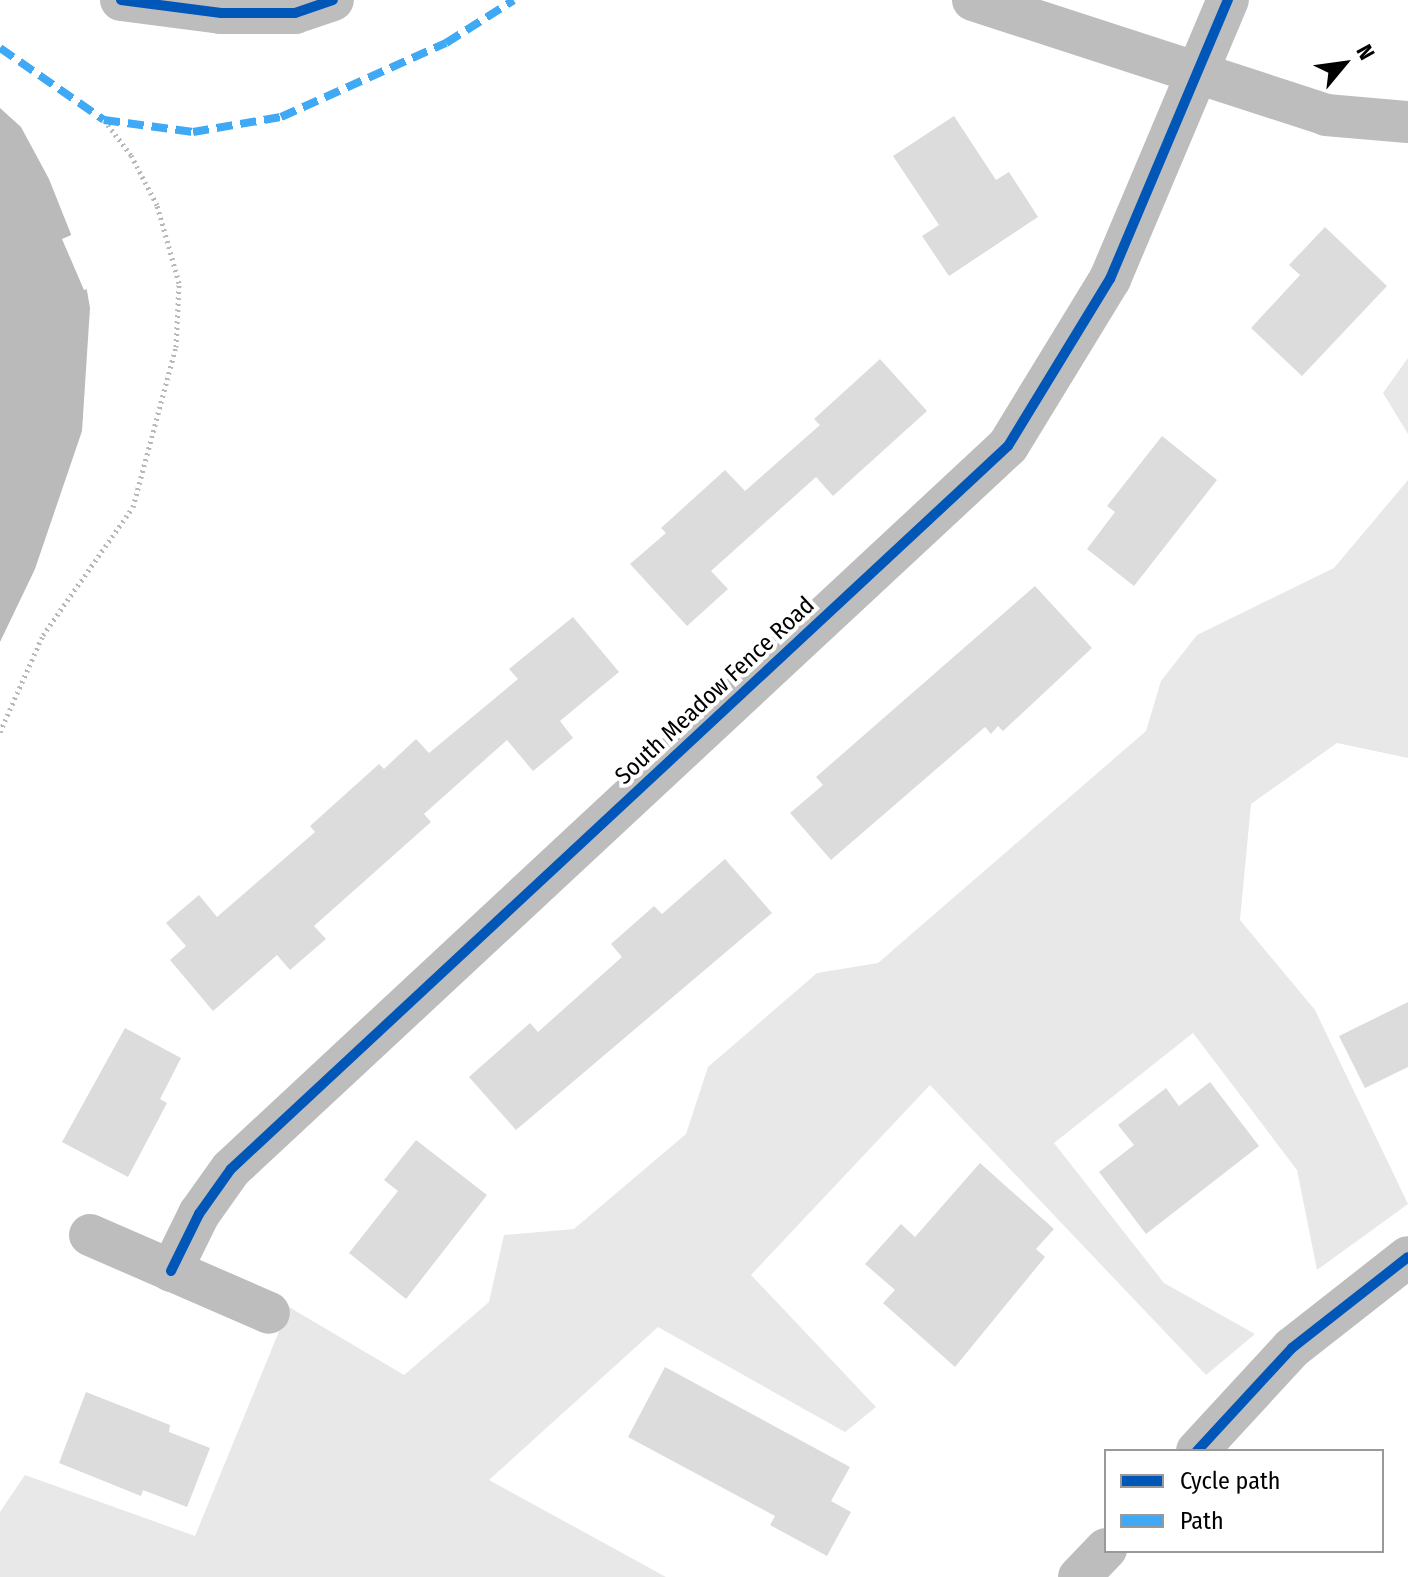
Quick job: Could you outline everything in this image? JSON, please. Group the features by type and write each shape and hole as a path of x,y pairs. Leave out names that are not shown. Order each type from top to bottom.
{"street":[{"path":"121,0 221,13 295,13 333,0"},
{"path":"973,0 1198,77 1326,115 1408,122"},
{"name":"South Meadow Fence Road","path":"171,1271 199,1214 231,1169 1008,446 1110,279 1228,0"},
{"path":"90,1235 269,1313"},
{"path":"1199,1449 1292,1348 1408,1257"},
{"path":"1079,1577 1104,1551"}],"path":[{"path":"0,732 49,624 133,507 176,347 179,283 157,205 131,155 104,120"}],"shaded area":[{"path":"0,108 21,127 49,179 82,262 90,308 82,431 35,569 0,642"},
{"path":"1408,358 1408,434 1383,393"},
{"path":"1408,480 1408,758 1337,743 1251,804 1240,920 1315,1010 1408,1204 1317,1270 1297,1170 1193,1033 1054,1143 1164,1283 1255,1334 1206,1375 930,1085 751,1275 876,1407 845,1432 658,1327 489,1480 666,1577 0,1577 0,1512 25,1475 195,1536 289,1307 404,1375 489,1302 504,1235 574,1229 686,1134 708,1067 817,973 878,963 1146,731 1161,681 1197,635 1334,568"}],"pier":[{"path":"76,233 90,288 84,290 62,239"}],"building":[{"path":"954,116 996,180 1009,172 1038,217 949,276 922,236 939,225 893,156"},
{"path":"1325,227 1387,286 1302,376 1251,328 1300,275 1289,265"},
{"path":"880,359 927,411 833,496 816,477 711,571 728,589 687,626 630,564 666,533 661,528 725,470 745,491 820,425 814,419"},
{"path":"1162,436 1217,480 1134,586 1087,549 1115,512 1107,506"},
{"path":"1035,586 1092,648 1003,731 998,726 991,734 985,727 831,860 790,813 823,785 816,777"},
{"path":"573,617 619,672 560,721 573,738 533,771 507,740 424,814 431,822 314,926 326,939 290,970 277,955 213,1011 170,960 186,946 166,923 199,895 217,917 315,832 310,826 379,764 384,769 416,739 429,753 518,679 509,669"},
{"path":"725,859 772,913 516,1130 469,1077 530,1023 538,1032 622,957 611,944 654,906 662,914"},
{"path":"1408,1002 1408,1067 1365,1088 1339,1036"},
{"path":"125,1028 181,1058 160,1099 167,1103 128,1177 62,1142"},
{"path":"1210,1082 1259,1146 1146,1234 1099,1172 1134,1145 1118,1125 1166,1088 1179,1106"},
{"path":"416,1140 487,1195 406,1299 349,1253 398,1191 384,1180"},
{"path":"980,1163 1054,1229 1036,1249 1045,1257 955,1367 883,1303 895,1290 865,1264 901,1224 915,1237"},
{"path":"665,1367 850,1467 831,1501 851,1512 827,1556 770,1525 775,1516 628,1437"},
{"path":"86,1392 170,1425 169,1432 210,1448 187,1507 143,1490 141,1496 59,1463"}],"marked path":[{"path":"0,48 104,120 193,132 281,117 446,43 514,0"}],"cycle path":[{"path":"121,0 221,13 295,13 333,0"},
{"path":"171,1271 199,1214 231,1169 1008,446 1110,279 1228,0"},
{"path":"1199,1449 1292,1348 1408,1257"}]}
